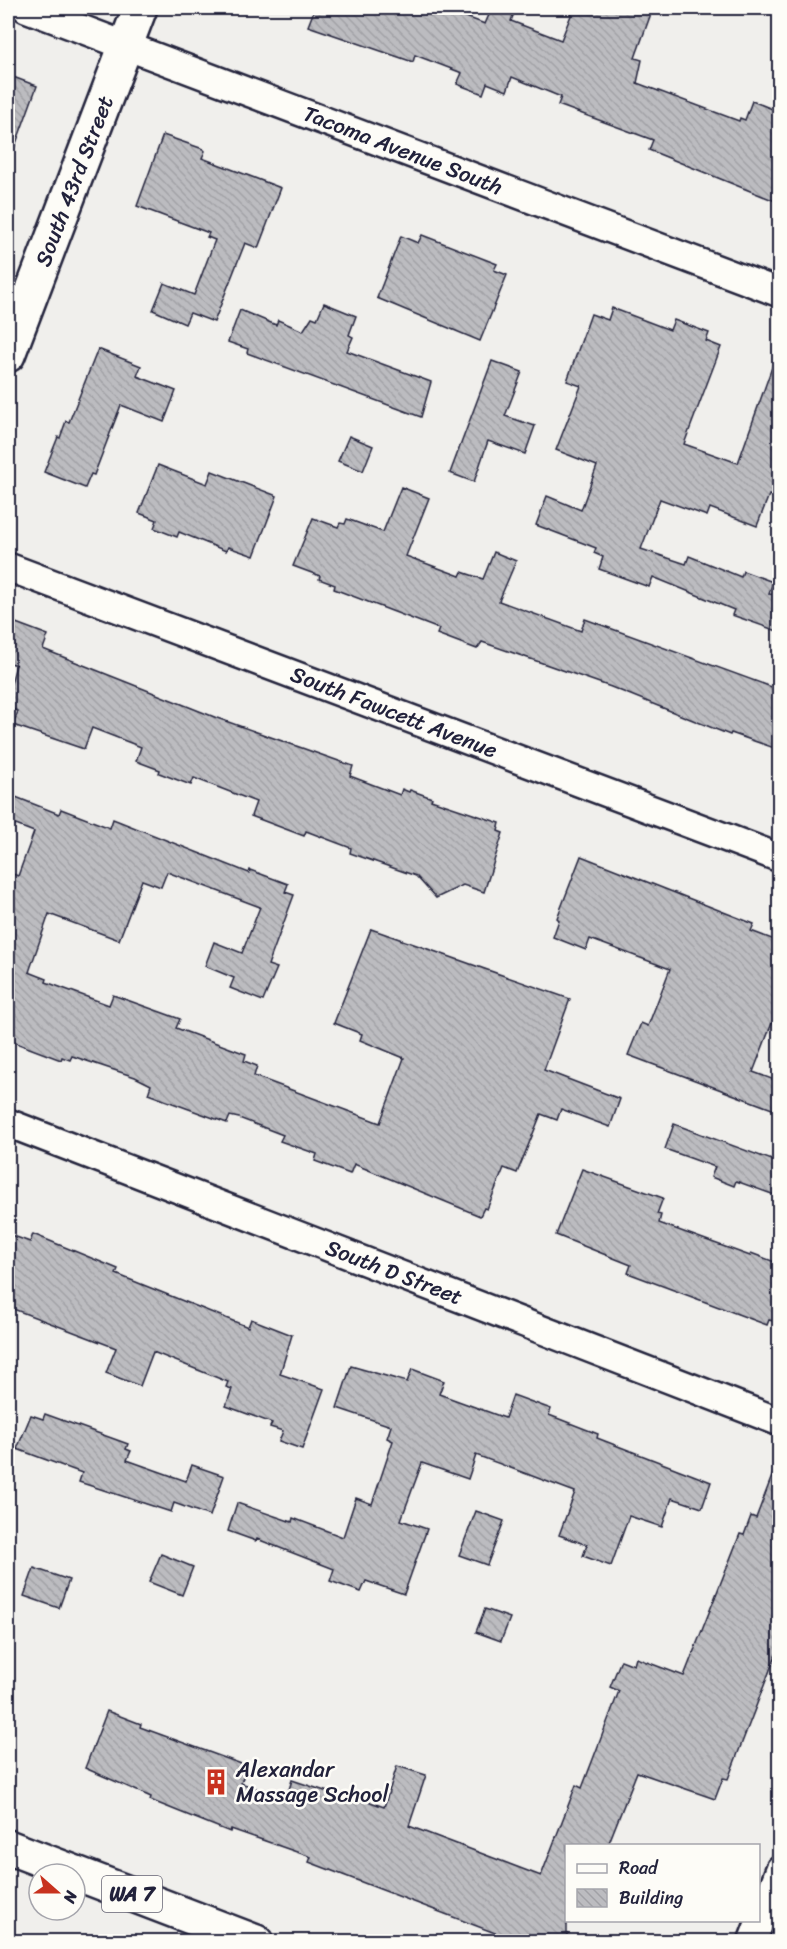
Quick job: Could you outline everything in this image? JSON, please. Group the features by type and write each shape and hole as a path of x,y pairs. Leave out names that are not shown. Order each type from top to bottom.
{"street":[{"name":"Tacoma Avenue South","path":"26,8 780,293"},
{"name":"South 43rd Street","path":"8,355 140,8"},
{"name":"South Fawcett Avenue","path":"8,567 780,858"},
{"name":"South D Street","path":"8,1123 780,1422"},
{"name":"WA 7","path":"8,1847 256,1941"},
{"path":"760,1920 780,1869"},
{"path":"752,1941 759,1922"}],"building":[{"path":"315,8 442,8 485,24 492,8 516,8 511,21 561,40 574,8 653,8 635,58 642,60 637,83 739,121 740,118 745,120 752,101 780,112 780,203 649,150 653,140 558,105 561,97 512,77 507,91 487,83 483,94 457,84 462,73 415,55 413,62 308,26"},
{"path":"8,75 37,86 10,160 8,160"},
{"path":"163,135 203,149 205,151 202,158 281,188 258,248 245,243 214,322 190,313 185,324 153,310 164,283 194,295 215,240 207,237 209,233 137,206"},
{"path":"422,235 497,264 494,270 507,275 480,341 377,298 401,236 418,243"},
{"path":"324,303 356,316 349,335 353,337 347,351 431,382 421,417 247,353 248,349 228,342 240,310 276,325 278,320 303,331 312,317 317,319"},
{"path":"612,308 670,330 674,320 709,333 706,341 721,347 684,444 738,463 776,356 780,357 780,499 769,495 757,526 710,508 707,516 660,499 641,549 686,564 689,556 741,577 743,571 773,582 769,594 780,595 780,632 732,615 734,610 653,577 649,587 599,569 603,557 594,553 596,548 536,525 547,496 581,510 597,466 556,450 581,386 567,381 591,314 608,320"},
{"path":"98,349 141,366 137,376 176,391 164,422 121,405 94,475 91,474 85,488 44,472 66,421 69,422"},
{"path":"492,361 522,372 505,416 535,426 525,454 488,441 474,482 450,473"},
{"path":"349,436 373,446 363,471 338,461"},
{"path":"158,465 207,484 212,471 277,496 254,556 228,547 226,551 179,532 177,537 154,528 157,520 139,513"},
{"path":"401,487 429,498 406,556 460,576 462,572 483,579 494,552 516,561 499,601 581,631 585,619 780,690 780,750 731,733 730,735 611,687 482,642 477,649 437,634 439,629 334,589 335,585 319,579 320,576 293,566 313,518 338,527 340,523 345,524 347,519 383,532"},
{"path":"8,620 48,635 43,649 217,718 353,766 350,776 400,795 402,789 409,792 410,790 432,798 431,800 500,823 498,831 503,833 484,892 463,885 436,898 416,876 350,853 351,848 306,831 304,836 251,816 256,802 194,778 191,785 159,773 160,770 136,761 141,747 92,728 84,749 13,725 18,711 8,708 8,695 16,665 8,662"},
{"path":"8,794 59,814 61,809 110,828 113,819 249,873 250,870 288,884 285,892 294,895 268,965 277,968 263,1001 230,988 234,978 205,966 214,942 242,953 260,907 167,872 161,887 142,880 119,940 49,914 29,972 47,979 46,982 109,1005 113,995 180,1019 176,1028 246,1054 244,1061 257,1066 254,1076 380,1123 404,1058 360,1040 362,1034 334,1023 371,929 570,999 544,1070 620,1099 610,1127 561,1109 557,1120 541,1114 517,1173 504,1168 487,1209 484,1208 480,1216 354,1164 350,1174 315,1161 317,1154 280,1141 283,1135 239,1118 230,1116 227,1123 148,1094 151,1085 135,1077 72,1056 70,1060 62,1057 61,1060 8,1040 8,872 18,876 34,832 8,822"},
{"path":"581,856 754,924 751,931 780,942 780,1026 772,1023 753,1072 780,1082 780,1112 628,1055 641,1023 648,1026 670,969 590,939 586,950 553,937 559,920 557,918"},
{"path":"674,1124 780,1163 780,1197 736,1181 734,1186 711,1177 715,1167 665,1149"},
{"path":"582,1169 663,1198 657,1214 661,1215 659,1223 750,1256 751,1253 780,1264 780,1304 773,1321 769,1320 767,1325 628,1273 631,1265 556,1235"},
{"path":"8,1234 30,1242 33,1234 118,1269 116,1274 248,1327 251,1319 292,1335 280,1374 324,1389 302,1449 279,1441 283,1431 270,1427 272,1423 226,1406 232,1389 226,1387 228,1382 153,1352 140,1386 106,1373 116,1348 8,1307"},
{"path":"351,1366 407,1382 412,1369 444,1381 439,1394 505,1418 513,1395 551,1409 549,1415 598,1434 597,1438 711,1482 702,1508 672,1498 662,1527 629,1516 611,1566 583,1556 587,1545 559,1535 575,1492 476,1455 468,1479 422,1463 401,1520 427,1529 404,1594 366,1581 361,1592 330,1581 334,1569 257,1539 256,1541 228,1531 237,1503 292,1522 293,1518 343,1537 356,1498 372,1504 393,1441 387,1438 391,1426 337,1408"},
{"path":"45,1414 128,1444 126,1449 131,1451 127,1460 186,1481 192,1465 224,1476 210,1516 174,1503 171,1512 79,1482 82,1473 17,1449 31,1415 43,1419"},
{"path":"777,1463 780,1644 728,1779 723,1778 715,1799 637,1772 608,1844 565,1844 567,1941 516,1941 309,1862 311,1857 231,1829 230,1832 150,1800 151,1797 85,1768 107,1711 141,1724 140,1727 247,1766 241,1783 286,1799 292,1780 352,1800 354,1796 384,1807 397,1766 426,1775 409,1826 541,1876 576,1785 582,1788 619,1691 610,1687 621,1660 634,1665 636,1658 684,1676 740,1534 744,1535 751,1516 756,1518"},
{"path":"476,1511 504,1521 487,1565 459,1555"},
{"path":"161,1554 193,1567 182,1595 149,1582"},
{"path":"34,1568 69,1580 59,1608 24,1596"},
{"path":"485,1609 510,1618 501,1641 476,1632"}],"place":[{"name":"Alexandar Massage School","path":"216,1782"}]}
